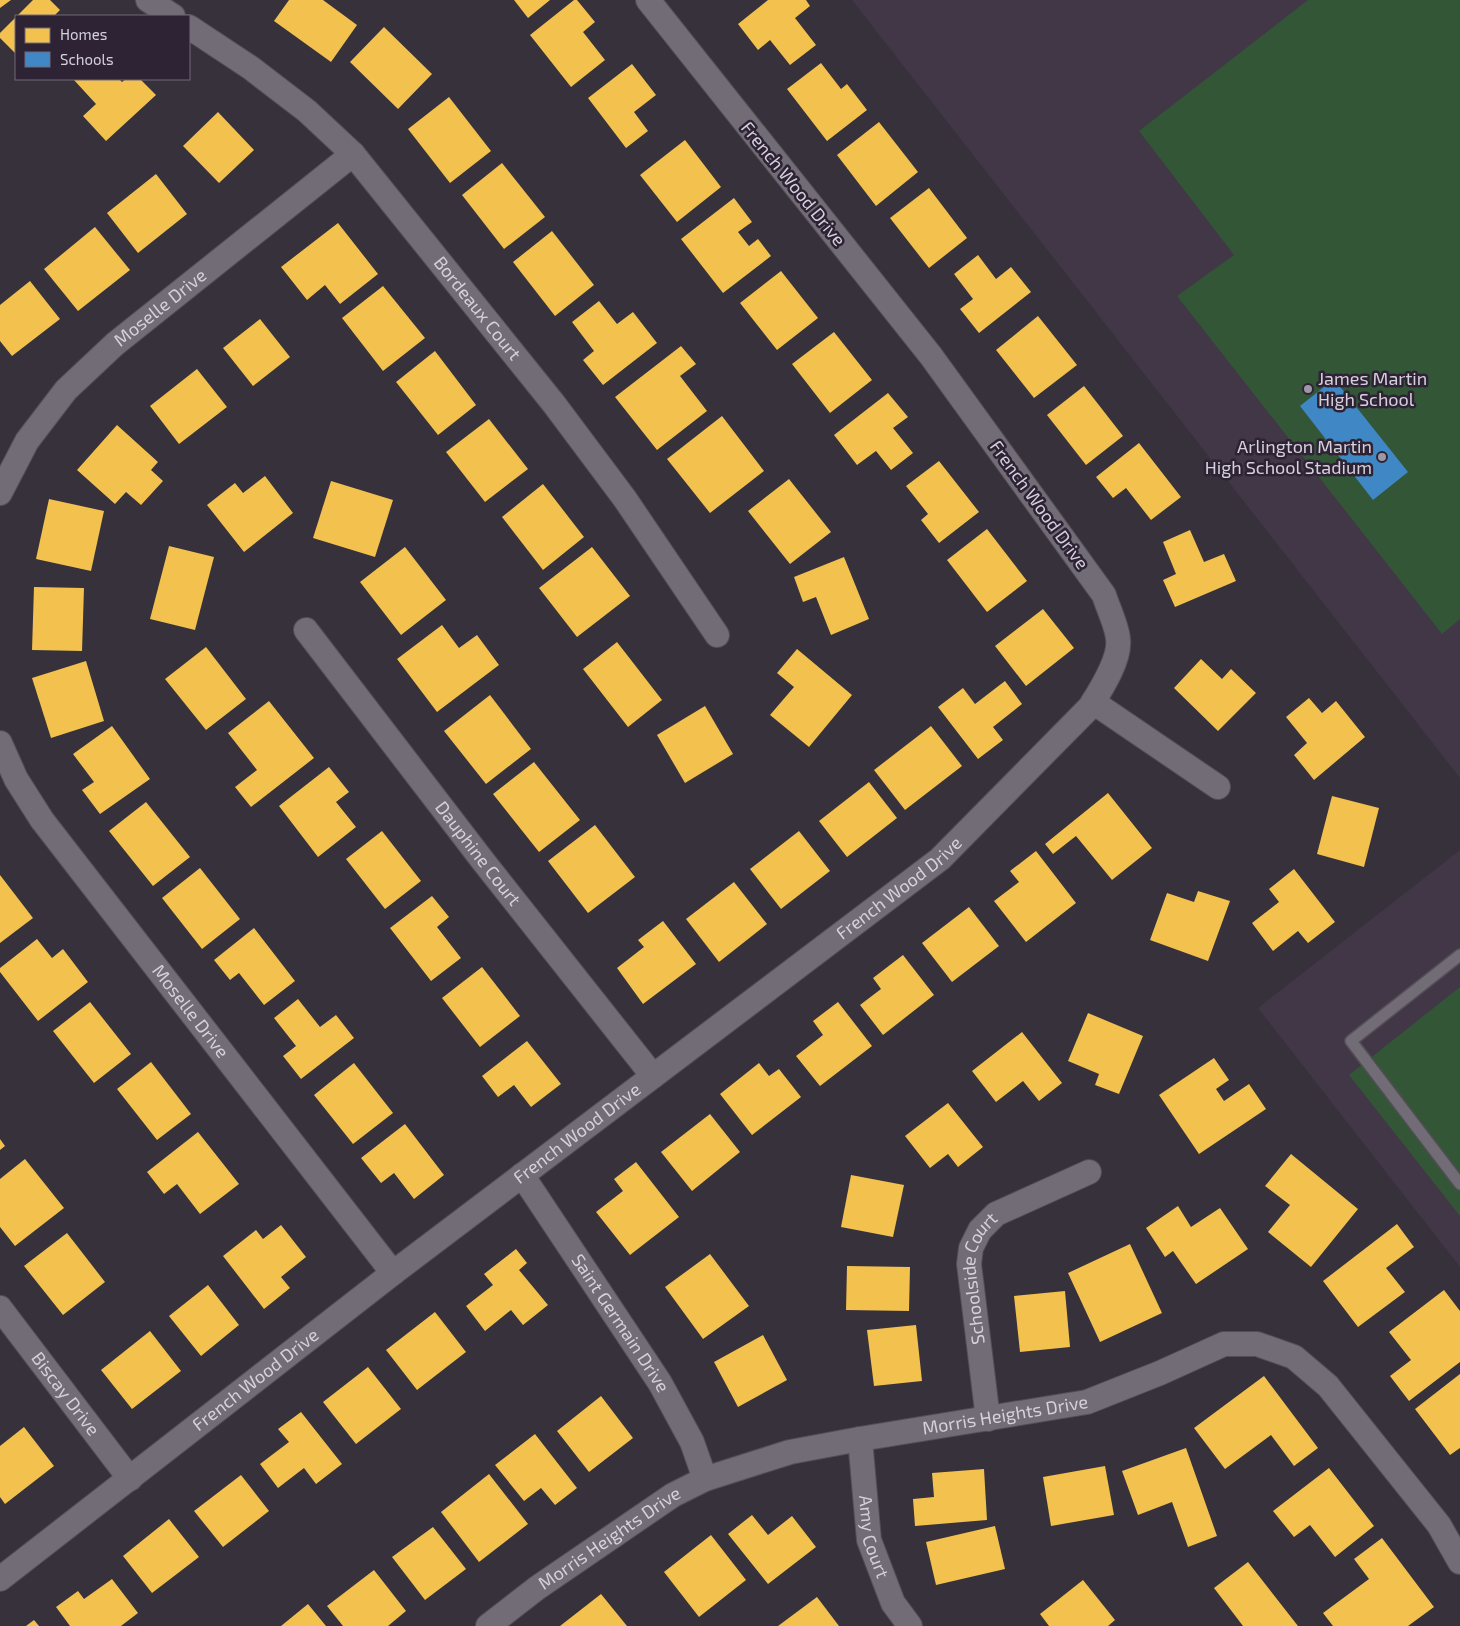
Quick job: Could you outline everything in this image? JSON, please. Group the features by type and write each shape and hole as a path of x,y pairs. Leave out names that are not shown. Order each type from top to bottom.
{"street":[{"path":"148,0 171,15"},
{"name":"French Wood Drive","path":"0,1579 392,1273 940,859 1093,702 1106,683 1119,640 1104,595 931,356 648,0"},
{"name":"Bordeaux Court","path":"190,28 251,68 300,106 353,154 554,404 626,499 717,636"},
{"name":"Moselle Drive","path":"0,493 27,441 66,390 115,344 353,154"},
{"name":"Dauphine Court","path":"306,630 483,861 653,1076"},
{"path":"1093,702 1218,787"},
{"name":"Moselle Drive","path":"0,743 16,779 42,820 392,1273"},
{"name":"Schoolside Court","path":"988,1419 969,1264 971,1248 980,1230 996,1214 1089,1172"},
{"name":"Saint Germain Drive","path":"522,1175 660,1383 692,1442 705,1479"},
{"name":"Biscay Drive","path":"0,1308 130,1479"},
{"name":"Morris Heights Drive","path":"488,1626 537,1588 673,1495 705,1479 790,1452 860,1438 1087,1402 1160,1374 1224,1344 1257,1344 1294,1357 1328,1386 1439,1524 1460,1562"},
{"name":"Amy Court","path":"860,1438 869,1540 893,1603 910,1626"}],"lane":[{"path":"1460,954 1351,1042 1460,1184"}],"shaded area":[{"name":"James Martin High School","path":"852,0 1460,0 1460,778"},
{"path":"1460,850 1460,1267 1258,1008"}],"green space":[{"name":"Arlington Martin High School Stadium","path":"1308,0 1460,0 1460,619 1442,634 1177,296 1234,255 1139,131"},
{"path":"1460,987 1460,1216 1349,1075"}],"building: Homes":[{"path":"0,0 11,0 0,8"},
{"path":"33,0 50,0 60,10 55,15 18,15"},
{"path":"289,0 323,0 357,25 331,62 274,21"},
{"path":"514,0 550,0 528,18"},
{"path":"574,0 577,0 595,22 583,32 605,60 571,87 530,35"},
{"path":"768,0 806,0 810,6 795,18 816,45 790,65 770,40 758,50 738,24"},
{"path":"15,18 15,53 0,38 0,33"},
{"path":"384,27 432,74 398,109 350,62"},
{"path":"821,63 841,89 847,84 867,110 827,141 787,89"},
{"path":"632,64 656,95 634,112 648,131 626,148 588,98"},
{"path":"74,80 120,80 122,82 125,80 141,80 156,95 106,141 83,116 96,104"},
{"path":"449,97 491,151 450,183 408,129"},
{"path":"218,112 254,150 219,183 183,146"},
{"path":"879,122 918,172 876,206 837,155"},
{"path":"685,140 721,187 677,222 640,175"},
{"path":"502,163 545,217 504,249 462,195"},
{"path":"156,174 187,214 138,253 107,213"},
{"path":"929,188 967,238 929,268 890,218"},
{"path":"734,198 752,222 738,232 749,246 758,239 771,256 723,293 681,239"},
{"path":"338,223 378,274 340,304 325,285 307,300 281,267"},
{"path":"95,227 130,270 78,311 44,269"},
{"path":"552,231 594,285 555,316 513,262"},
{"path":"978,255 996,279 1011,267 1031,292 979,333 960,309 973,299 954,274"},
{"path":"781,271 818,318 777,350 740,303"},
{"path":"30,281 60,319 12,356 0,341 0,305"},
{"path":"383,286 425,338 383,371 342,318"},
{"path":"599,301 617,324 633,312 657,343 603,385 583,360 594,351 572,322"},
{"path":"1038,316 1077,365 1034,398 996,350"},
{"path":"260,319 290,357 253,386 223,348"},
{"path":"834,332 872,380 830,413 792,364"},
{"path":"681,346 696,364 680,376 707,411 657,450 615,397"},
{"path":"435,351 476,405 438,435 396,382"},
{"path":"197,369 227,407 179,444 150,406"},
{"path":"1084,386 1123,436 1086,465 1047,415"},
{"path":"888,393 908,417 893,428 913,453 891,470 876,451 857,465 834,435"},
{"path":"722,416 764,471 710,513 667,459"},
{"path":"489,419 528,469 485,502 446,452"},
{"path":"117,425 158,462 151,470 163,481 141,505 126,492 115,504 77,470"},
{"path":"1139,443 1181,497 1151,520 1126,488 1113,498 1096,477"},
{"path":"939,461 979,512 939,543 921,520 928,514 906,486"},
{"path":"265,476 293,513 244,552 207,505 235,483 243,493"},
{"path":"789,479 831,532 790,564 748,511"},
{"path":"331,481 393,500 375,557 313,538"},
{"path":"543,484 584,537 543,570 502,517"},
{"path":"49,499 104,511 91,571 36,559"},
{"path":"987,529 1027,581 987,612 947,560"},
{"path":"1190,530 1204,562 1224,554 1236,581 1175,607 1163,580 1176,574 1163,542"},
{"path":"169,546 214,557 195,630 150,619"},
{"path":"405,547 446,600 401,635 360,582"},
{"path":"592,547 630,596 577,637 539,588"},
{"path":"844,557 869,619 831,635 816,597 803,602 794,577"},
{"path":"34,587 84,588 82,651 32,650"},
{"path":"1043,609 1074,648 1026,686 995,646"},
{"path":"442,625 459,648 477,635 499,665 437,712 397,659"},
{"path":"617,642 662,700 628,727 583,669"},
{"path":"206,647 246,699 206,730 165,679"},
{"path":"797,649 852,695 809,747 770,715 794,687 777,673"},
{"path":"1201,659 1222,679 1231,669 1256,693 1218,731 1174,688"},
{"path":"86,661 104,721 51,738 32,678"},
{"path":"1005,681 1022,704 993,727 1003,740 978,759 938,707 963,688 975,704"},
{"path":"490,695 531,749 486,784 444,731"},
{"path":"1309,698 1322,713 1336,701 1365,737 1314,780 1294,755 1307,743 1286,717"},
{"path":"269,701 314,758 251,807 235,787 257,770 228,733"},
{"path":"705,706 733,754 685,783 657,735"},
{"path":"112,726 150,779 100,814 82,790 94,782 73,754"},
{"path":"931,726 962,766 905,810 874,770"},
{"path":"534,762 580,820 539,852 493,794"},
{"path":"329,767 349,792 336,802 356,827 318,857 279,806"},
{"path":"869,782 897,818 847,857 819,821"},
{"path":"1108,793 1152,848 1112,880 1076,836 1053,854 1045,844"},
{"path":"1332,796 1379,808 1364,867 1317,854"},
{"path":"146,802 190,857 153,886 109,831"},
{"path":"595,825 635,877 588,913 548,861"},
{"path":"382,831 421,881 385,909 346,859"},
{"path":"799,831 830,871 781,909 750,869"},
{"path":"1036,851 1076,903 1026,942 994,901 1019,882 1010,871"},
{"path":"200,868 240,919 202,949 162,898"},
{"path":"1294,869 1335,922 1308,943 1298,931 1273,951 1252,923 1279,902 1269,889"},
{"path":"0,875 33,918 0,943"},
{"path":"734,882 767,924 719,962 686,919"},
{"path":"1198,891 1230,901 1208,961 1150,940 1167,893 1194,902"},
{"path":"432,896 449,917 437,927 461,958 431,981 390,928"},
{"path":"969,907 999,946 952,982 922,943"},
{"path":"663,921 696,964 643,1004 617,968 644,947 638,940"},
{"path":"254,928 295,981 264,1005 239,973 230,980 214,960"},
{"path":"37,939 52,958 63,949 88,982 38,1021 0,972 0,968"},
{"path":"903,955 934,995 883,1035 860,1005 881,989 873,978"},
{"path":"482,967 520,1016 480,1047 442,998"},
{"path":"298,999 320,1027 336,1015 354,1038 301,1079 283,1056 296,1046 274,1018"},
{"path":"90,1002 131,1054 94,1083 53,1031"},
{"path":"838,1002 872,1046 820,1086 796,1056 823,1035 813,1021"},
{"path":"1088,1013 1143,1036 1119,1094 1095,1085 1099,1074 1068,1061"},
{"path":"1022,1032 1062,1083 1039,1101 1023,1081 996,1102 972,1071"},
{"path":"527,1041 561,1084 531,1107 514,1085 498,1097 482,1076"},
{"path":"1214,1058 1229,1080 1216,1089 1224,1101 1249,1084 1266,1109 1199,1154 1159,1095"},
{"path":"151,1062 191,1114 157,1140 117,1089"},
{"path":"354,1063 393,1113 353,1144 314,1095"},
{"path":"759,1063 769,1076 779,1069 801,1097 752,1135 720,1094"},
{"path":"948,1103 983,1147 958,1167 948,1154 930,1168 905,1136"},
{"path":"710,1114 740,1152 692,1191 661,1152"},
{"path":"405,1124 444,1175 414,1199 394,1173 381,1183 361,1158"},
{"path":"198,1132 239,1184 200,1214 177,1184 164,1194 147,1172"},
{"path":"0,1139 5,1146 0,1150"},
{"path":"1291,1154 1358,1209 1311,1267 1268,1232 1290,1205 1265,1186"},
{"path":"25,1159 64,1208 15,1246 0,1227 0,1179"},
{"path":"636,1162 679,1217 630,1255 596,1212 623,1191 614,1179"},
{"path":"851,1175 904,1185 893,1237 841,1227"},
{"path":"1178,1206 1191,1227 1220,1208 1248,1249 1196,1284 1173,1251 1165,1257 1146,1228"},
{"path":"1397,1224 1414,1247 1386,1268 1405,1292 1358,1327 1323,1281"},
{"path":"281,1225 306,1257 281,1277 290,1288 264,1309 223,1256 256,1230 263,1239"},
{"path":"67,1233 105,1282 63,1315 24,1266"},
{"path":"1130,1244 1162,1313 1100,1342 1068,1273"},
{"path":"516,1249 527,1263 519,1270 548,1305 523,1325 511,1310 485,1331 466,1306 493,1285 484,1274"},
{"path":"710,1254 749,1306 703,1339 665,1287"},
{"path":"847,1266 910,1267 909,1311 846,1310"},
{"path":"208,1285 239,1325 201,1356 169,1316"},
{"path":"1444,1290 1460,1311 1460,1362 1409,1401 1390,1376 1411,1360 1389,1332"},
{"path":"1065,1291 1070,1347 1020,1352 1014,1296"},
{"path":"435,1312 466,1352 417,1390 386,1350"},
{"path":"916,1325 922,1381 874,1386 867,1330"},
{"path":"150,1331 181,1371 132,1409 101,1370"},
{"path":"763,1335 787,1380 738,1407 714,1362"},
{"path":"368,1367 401,1409 356,1444 323,1402"},
{"path":"1460,1374 1460,1448 1450,1455 1415,1409"},
{"path":"1264,1376 1318,1448 1294,1466 1271,1435 1225,1469 1194,1428"},
{"path":"601,1396 633,1438 589,1472 557,1431"},
{"path":"301,1412 342,1464 316,1484 304,1468 278,1488 260,1464 289,1442 278,1429"},
{"path":"24,1427 54,1466 5,1504 0,1497 0,1446"},
{"path":"535,1434 577,1488 555,1505 541,1488 524,1501 495,1465"},
{"path":"1186,1448 1217,1536 1188,1547 1172,1502 1138,1515 1122,1471"},
{"path":"1105,1466 1114,1515 1051,1526 1043,1477"},
{"path":"1329,1468 1374,1526 1335,1557 1310,1525 1294,1537 1273,1511"},
{"path":"984,1469 987,1520 915,1526 913,1499 934,1497 932,1473"},
{"path":"489,1474 528,1524 479,1562 441,1512"},
{"path":"241,1475 269,1511 223,1547 194,1511"},
{"path":"752,1515 768,1535 792,1516 816,1547 768,1584 728,1534"},
{"path":"169,1519 199,1557 152,1593 123,1556"},
{"path":"995,1526 1005,1569 936,1585 926,1542"},
{"path":"433,1527 466,1569 425,1600 392,1557"},
{"path":"711,1535 746,1580 699,1617 664,1572"},
{"path":"1382,1538 1434,1607 1408,1626 1333,1626 1323,1613 1369,1579 1354,1559"},
{"path":"1248,1562 1298,1626 1243,1626 1214,1588"},
{"path":"374,1570 406,1611 388,1626 343,1626 327,1606"},
{"path":"112,1579 138,1613 121,1626 70,1626 56,1607 78,1591 84,1599"},
{"path":"1083,1580 1115,1620 1108,1626 1049,1626 1040,1614"},
{"path":"601,1594 627,1626 560,1626"},
{"path":"817,1597 839,1626 778,1626"},
{"path":"308,1604 326,1626 281,1626"},
{"path":"34,1620 39,1626 26,1626"}],"building: Schools":[{"path":"1334,379 1408,472 1373,500 1300,406"}],"place":[{"name":"James Martin High School","path":"1308,389"},
{"name":"Arlington Martin High School Stadium","path":"1382,457"}]}
